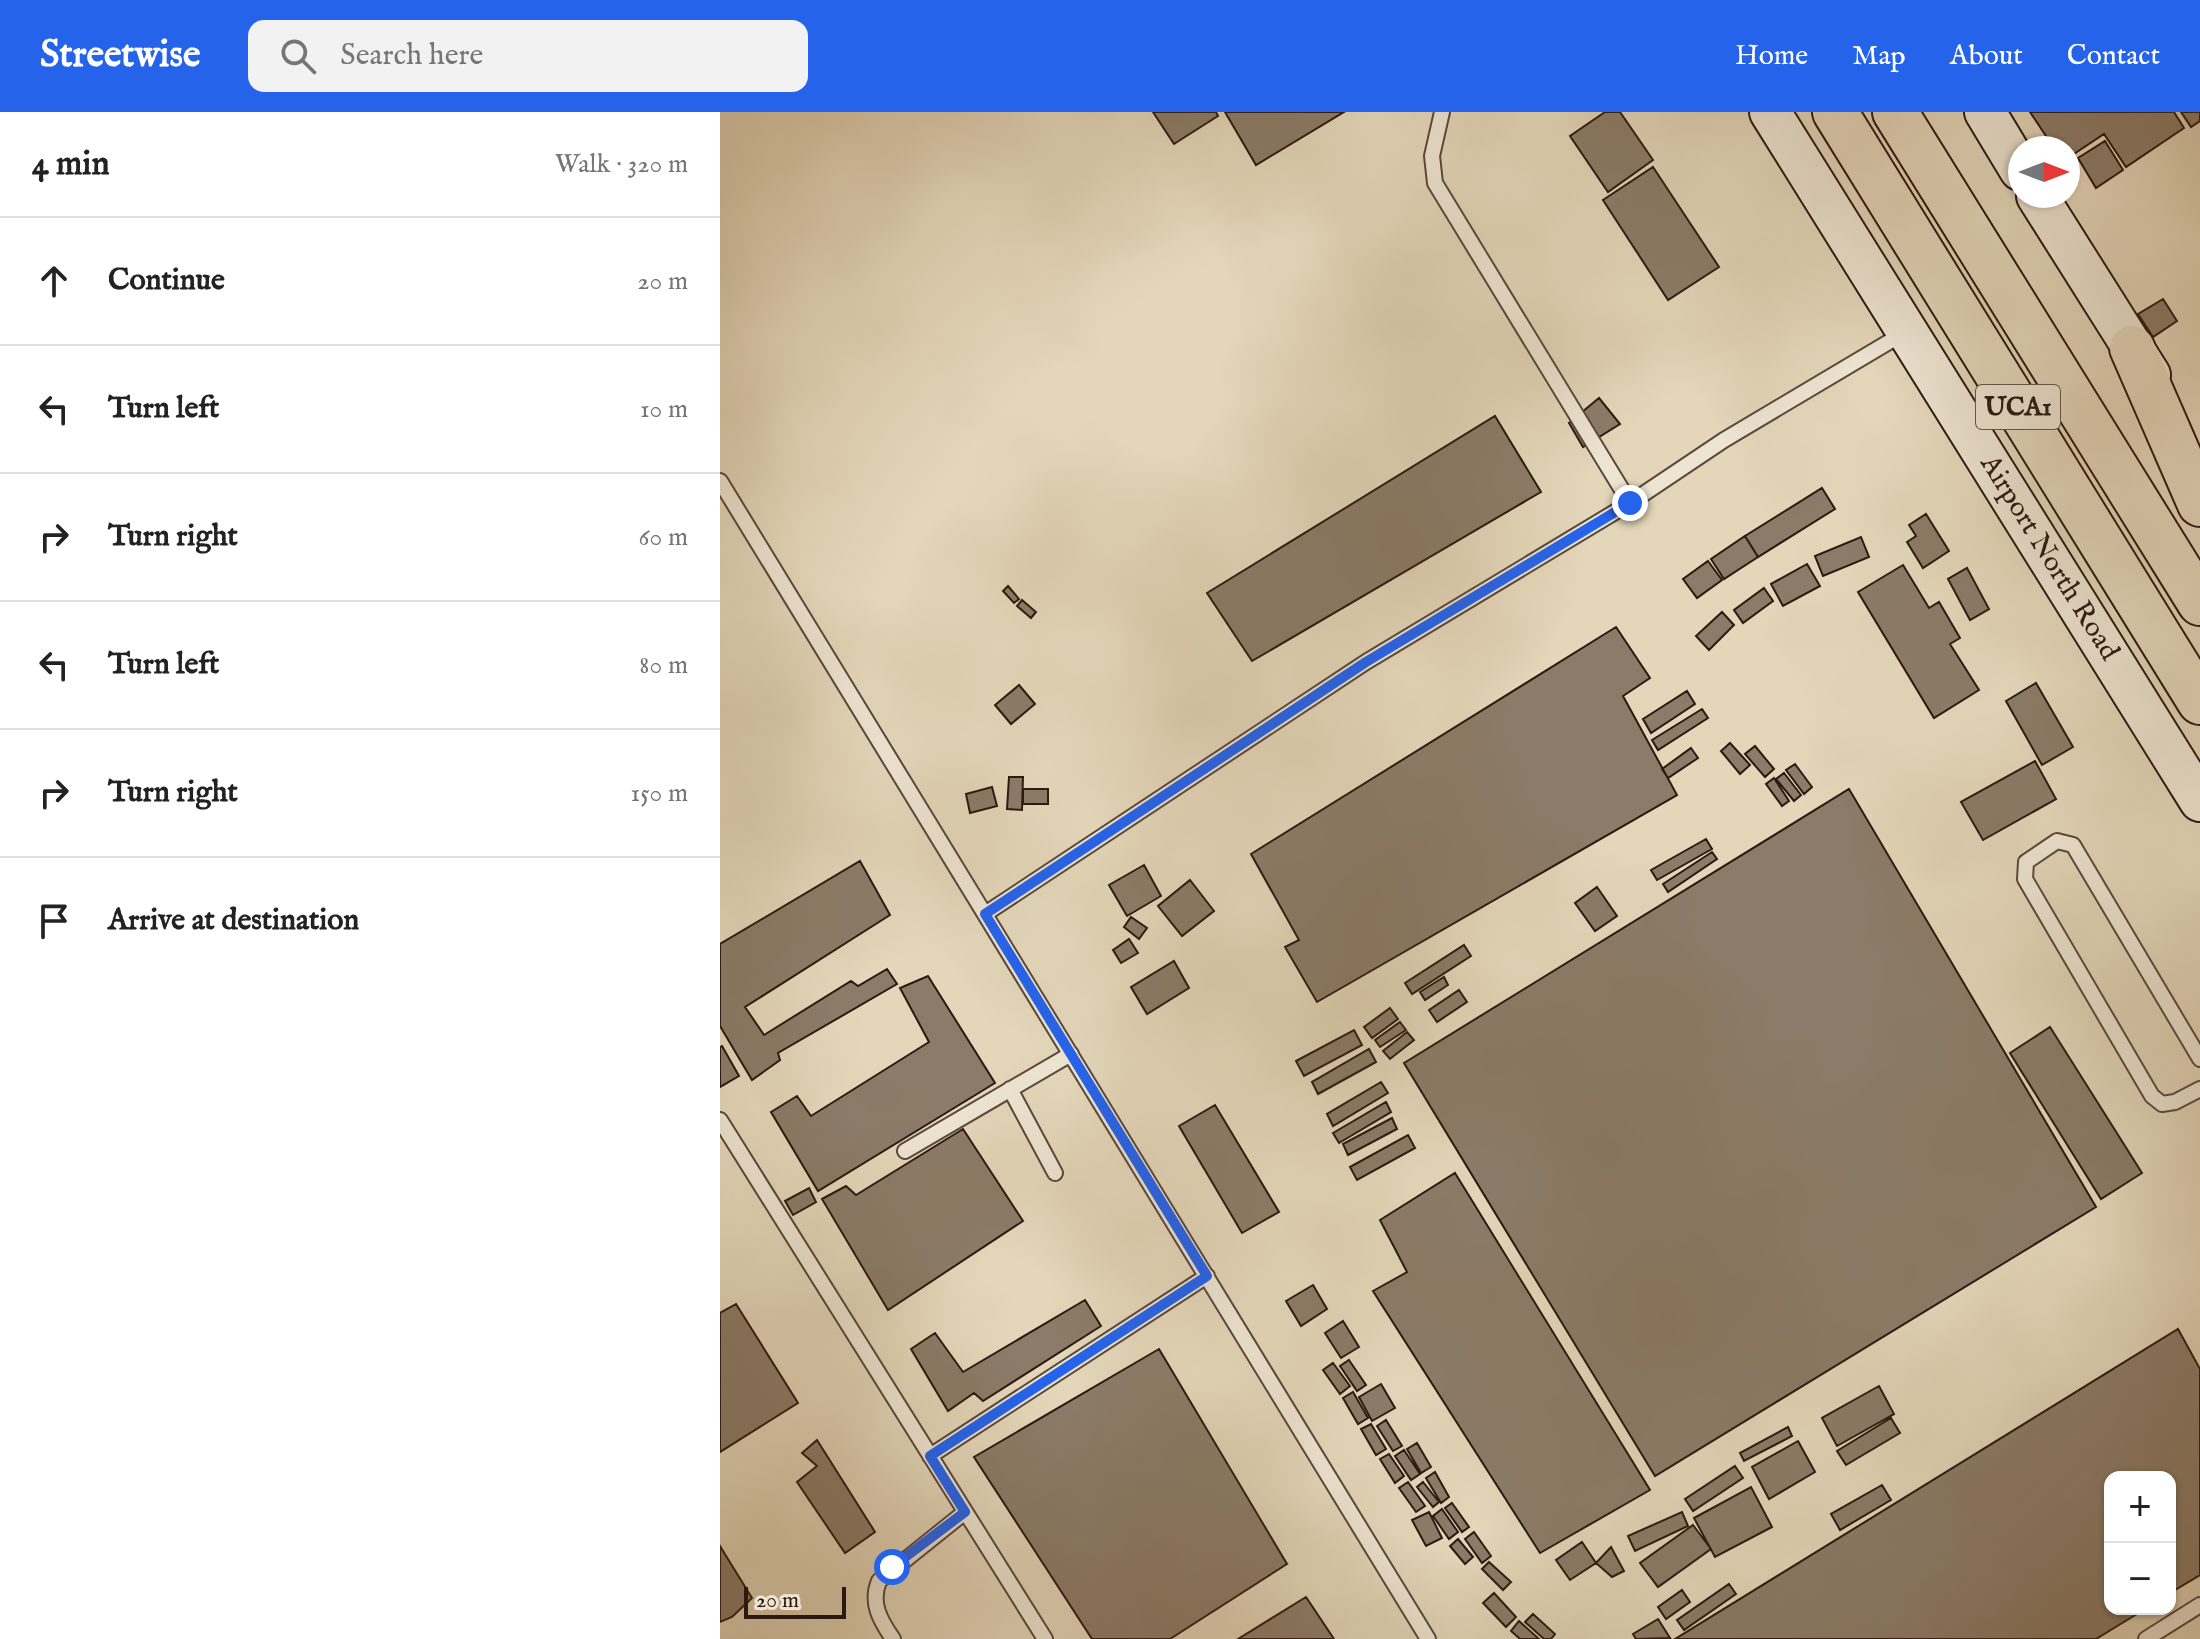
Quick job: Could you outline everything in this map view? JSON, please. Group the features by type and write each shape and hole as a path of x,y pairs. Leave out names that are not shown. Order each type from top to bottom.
{"main road":[{"name":"Airport North Road","path":"1770,112 2200,801"},
{"name":"Airport North Road","path":"1835,112 2200,702"},
{"name":"UCA1","path":"1895,112 2200,603"},
{"path":"1982,115 2008,153"},
{"path":"2044,208 2200,456"},
{"path":"2132,348 2200,504"}],"lane":[{"path":"1442,112 1432,156 1435,183 1630,503"},
{"path":"985,914 1366,662 1630,503 1724,440 1907,331"},
{"path":"720,481 1428,1639"},
{"path":"2200,1059 2073,845 2057,841 2026,862 2025,879 2152,1096 2162,1104 2175,1102 2200,1089"},
{"path":"905,1151 1071,1054"},
{"path":"1010,1089 1055,1173"},
{"path":"720,1120 1045,1639"},
{"path":"930,1456 1207,1276"},
{"path":"893,1639 881,1622 873,1596 879,1581 965,1512"},
{"path":"2146,1639 2200,1605"}],"building":[{"path":"1153,112 1216,112 1218,116 1174,144"},
{"path":"1225,112 1344,112 1256,165"},
{"path":"1605,112 1620,112 1653,160 1608,192 1570,136"},
{"path":"2030,112 2174,112 2184,128 2126,167 2104,134 2080,150 2080,136 2046,136"},
{"path":"2181,112 2200,112 2200,121 2191,127"},
{"path":"2105,141 2123,170 2096,188 2080,157"},
{"path":"1653,167 1719,267 1668,300 1603,200"},
{"path":"2163,299 2177,321 2153,337 2138,314"},
{"path":"1599,398 1620,424 1583,447 1569,423"},
{"path":"1495,416 1541,492 1252,661 1207,593"},
{"path":"1822,488 1835,509 1758,557 1745,536"},
{"path":"1926,514 1949,551 1923,568 1907,542 1916,536 1909,525"},
{"path":"1745,536 1758,557 1724,579 1711,559"},
{"path":"1861,537 1869,557 1823,576 1815,556"},
{"path":"1708,561 1722,580 1697,598 1683,579"},
{"path":"1807,564 1820,586 1783,606 1771,584"},
{"path":"1903,565 1929,608 1939,602 1960,638 1950,644 1979,690 1934,718 1858,592"},
{"path":"1967,568 1989,609 1970,620 1948,579"},
{"path":"1008,586 1019,599 1014,603 1003,591"},
{"path":"1764,588 1773,601 1743,623 1734,610"},
{"path":"1022,600 1036,612 1031,618 1017,606"},
{"path":"1722,612 1734,625 1709,650 1696,636"},
{"path":"1616,627 1650,678 1623,696 1677,795 1317,1002 1285,947 1299,940 1251,854"},
{"path":"2036,683 2073,747 2042,765 2006,701"},
{"path":"1019,685 1035,704 1011,724 995,705"},
{"path":"1687,691 1695,704 1651,733 1643,719"},
{"path":"1702,709 1708,718 1658,750 1652,740"},
{"path":"1730,743 1750,765 1740,774 1721,751"},
{"path":"1755,746 1774,769 1765,777 1745,754"},
{"path":"1691,748 1698,758 1668,778 1662,769"},
{"path":"2035,761 2056,799 1983,840 1961,802"},
{"path":"1795,764 1812,787 1804,794 1786,770"},
{"path":"1784,773 1801,795 1794,801 1776,779"},
{"path":"1009,777 1023,777 1022,810 1007,809"},
{"path":"1774,778 1789,801 1782,806 1766,784"},
{"path":"992,787 997,806 970,813 966,794"},
{"path":"1023,789 1048,789 1048,804 1023,804"},
{"path":"1849,789 2096,1207 1655,1476 1404,1063"},
{"path":"1706,839 1712,849 1657,880 1651,870"},
{"path":"1712,852 1717,859 1668,892 1663,884"},
{"path":"860,861 890,915 745,1007 764,1035 851,981 858,986 887,969 897,984 778,1053 780,1060 752,1080 720,1026 720,944"},
{"path":"1144,865 1161,896 1127,916 1109,885"},
{"path":"1190,880 1214,911 1182,936 1158,906"},
{"path":"1597,887 1617,916 1595,931 1575,903"},
{"path":"1131,917 1147,928 1139,939 1124,927"},
{"path":"1129,939 1138,953 1121,963 1113,950"},
{"path":"1464,945 1471,956 1412,994 1405,983"},
{"path":"1174,961 1189,988 1147,1014 1131,987"},
{"path":"928,976 995,1083 818,1191 771,1112 797,1096 811,1116 929,1042 900,988"},
{"path":"1444,977 1448,985 1425,1000 1420,992"},
{"path":"1459,990 1467,1002 1437,1022 1429,1010"},
{"path":"1390,1008 1398,1019 1372,1038 1364,1027"},
{"path":"1400,1022 1406,1030 1380,1047 1375,1040"},
{"path":"2050,1027 2142,1173 2101,1199 2010,1053"},
{"path":"1354,1030 1362,1045 1304,1076 1296,1061"},
{"path":"1407,1032 1414,1040 1390,1059 1383,1051"},
{"path":"720,1047 739,1076 720,1087"},
{"path":"1369,1049 1376,1062 1318,1094 1312,1082"},
{"path":"1381,1082 1388,1093 1333,1126 1327,1114"},
{"path":"1386,1102 1391,1112 1339,1143 1333,1133"},
{"path":"1215,1105 1279,1212 1242,1233 1179,1126"},
{"path":"1392,1118 1397,1129 1348,1155 1343,1144"},
{"path":"963,1129 1023,1221 888,1310 822,1199 846,1186 856,1195"},
{"path":"1408,1135 1415,1148 1357,1180 1350,1167"},
{"path":"1455,1173 1650,1490 1540,1553 1373,1291 1407,1272 1380,1220"},
{"path":"809,1188 816,1202 793,1215 785,1201"},
{"path":"1313,1285 1327,1309 1301,1326 1286,1301"},
{"path":"1085,1300 1101,1326 983,1401 974,1393 948,1411 911,1349 935,1333 963,1372"},
{"path":"736,1304 798,1403 720,1452 720,1313"},
{"path":"1343,1321 1359,1347 1341,1358 1325,1333"},
{"path":"2178,1329 2200,1369 2200,1575 2176,1589 2176,1471 2104,1471 2104,1615 2135,1615 2096,1639 1675,1639"},
{"path":"1159,1349 1287,1564 1170,1639 1092,1639 974,1457"},
{"path":"1349,1360 1366,1385 1357,1391 1340,1366"},
{"path":"1333,1363 1350,1386 1340,1394 1323,1370"},
{"path":"1381,1384 1395,1408 1372,1421 1359,1397"},
{"path":"1879,1386 1894,1414 1837,1446 1822,1418"},
{"path":"1353,1392 1368,1418 1358,1424 1343,1398"},
{"path":"1891,1418 1900,1433 1846,1465 1837,1451"},
{"path":"1386,1420 1402,1446 1393,1451 1377,1426"},
{"path":"1371,1424 1386,1449 1376,1455 1361,1429"},
{"path":"1788,1427 1792,1436 1744,1461 1740,1453"},
{"path":"817,1440 875,1532 845,1553 797,1482 817,1466 802,1453"},
{"path":"1798,1441 1815,1472 1769,1499 1752,1467"},
{"path":"1417,1443 1431,1467 1421,1473 1407,1449"},
{"path":"1404,1450 1420,1474 1411,1480 1395,1456"},
{"path":"1389,1454 1404,1476 1395,1483 1380,1459"},
{"path":"1735,1466 1743,1478 1693,1511 1685,1499"},
{"path":"1435,1472 1449,1497 1441,1503 1426,1478"},
{"path":"1408,1482 1425,1506 1416,1512 1399,1488"},
{"path":"1423,1482 1439,1502 1433,1507 1417,1487"},
{"path":"1882,1485 1891,1500 1840,1530 1831,1514"},
{"path":"1751,1487 1772,1527 1715,1557 1694,1518"},
{"path":"1452,1503 1469,1527 1462,1532 1445,1508"},
{"path":"1442,1509 1458,1532 1449,1539 1433,1516"},
{"path":"1429,1512 1442,1538 1426,1546 1412,1520"},
{"path":"1682,1512 1688,1526 1635,1551 1628,1536"},
{"path":"1693,1525 1711,1549 1658,1587 1640,1563"},
{"path":"1474,1532 1491,1556 1482,1563 1465,1539"},
{"path":"1458,1539 1473,1557 1465,1564 1450,1546"},
{"path":"1582,1542 1596,1563 1570,1580 1556,1560"},
{"path":"720,1546 752,1598 732,1617 720,1622"},
{"path":"1611,1547 1624,1571 1612,1577 1596,1563"},
{"path":"1489,1562 1511,1582 1503,1590 1482,1569"},
{"path":"1729,1584 1736,1594 1684,1630 1677,1620"},
{"path":"1682,1590 1690,1602 1666,1619 1658,1607"},
{"path":"1494,1593 1516,1617 1506,1627 1483,1603"},
{"path":"1306,1597 1334,1639 1238,1639"},
{"path":"1533,1614 1555,1634 1551,1639 1544,1639 1525,1622"},
{"path":"1658,1619 1670,1638 1636,1639 1633,1634"},
{"path":"1519,1621 1539,1639 1520,1639 1511,1631"}],"route":[{"path":"892,1567 965,1512 930,1456 1207,1276 985,914 1366,662 1630,503"}]}
